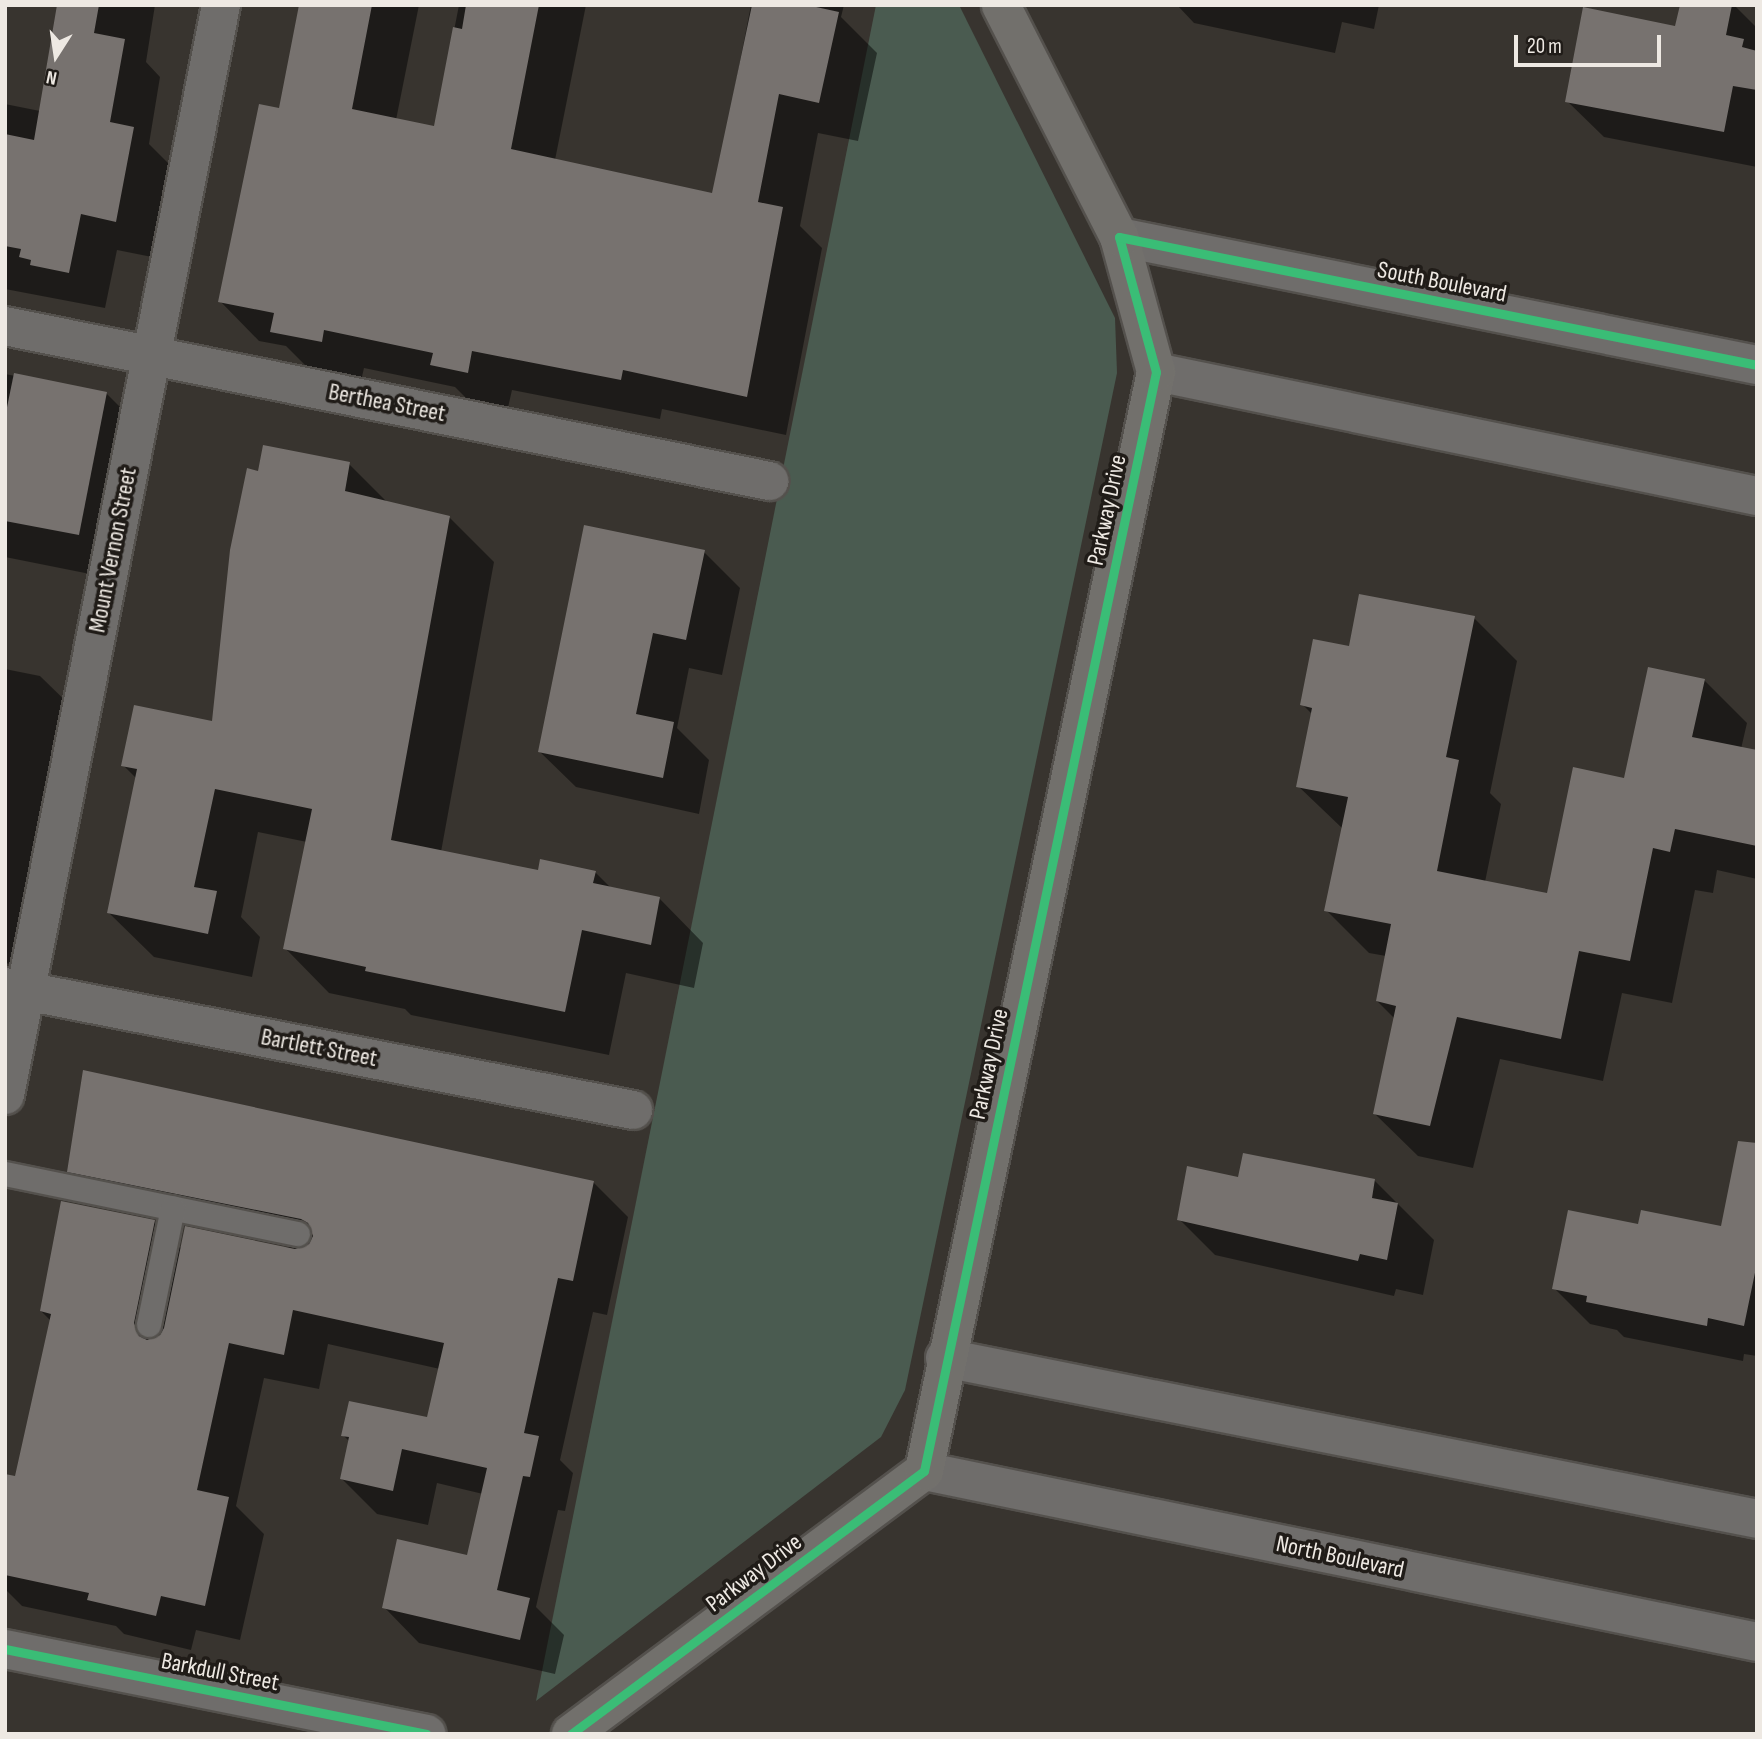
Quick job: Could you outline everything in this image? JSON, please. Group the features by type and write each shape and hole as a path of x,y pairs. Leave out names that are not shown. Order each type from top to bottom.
{"street":[{"name":"Mount Vernon Street","path":"5,1095 16,989 151,356 221,5"},
{"name":"Parkway Drive","path":"571,1734 924,1471 1157,372 1119,237 1001,5"},
{"name":"South Boulevard","path":"1119,237 1757,365"},
{"name":"Berthea Street","path":"5,326 769,481"},
{"path":"1157,372 1757,496"},
{"name":"Bartlett Street","path":"16,989 633,1110"},
{"path":"946,1358 1757,1519"},
{"name":"North Boulevard","path":"924,1471 1757,1642"},
{"name":"Barkdull Street","path":"5,1649 427,1734"}],"lane":[{"path":"5,1174 299,1234"},
{"path":"149,1325 173,1208"}],"green space":[{"path":"876,5 959,5 1115,318 1117,373 905,1390 881,1437 536,1701"}],"building":[{"path":"57,5 99,5 94,33 125,39 110,122 134,127 116,222 81,214 69,273 30,265 31,260 19,257 21,249 5,246 5,134 34,140"},
{"path":"299,5 372,5 352,109 434,126 453,27 462,29 466,5 539,5 511,149 712,193 752,5 807,5 839,12 819,103 779,94 758,202 783,207 747,397 623,370 621,380 472,351 468,373 430,365 433,353 324,330 322,342 270,332 274,313 218,302 259,104 279,108"},
{"path":"1680,5 1732,5 1726,35 1744,39 1742,47 1757,51 1757,90 1733,86 1724,132 1565,102 1583,7 1675,26"},
{"path":"14,373 107,392 79,535 5,521 5,417"},
{"path":"263,445 350,462 345,491 450,516 391,840 538,870 540,859 596,871 593,883 660,897 651,945 582,930 565,1012 365,971 366,967 283,949 312,809 215,789 194,887 217,891 208,934 107,913 137,769 121,766 134,705 212,721 230,550 247,468 258,471"},
{"path":"584,525 705,550 686,640 653,633 636,714 674,722 663,778 538,752"},
{"path":"1359,594 1475,616 1446,757 1459,760 1437,871 1547,893 1573,767 1624,778 1648,667 1705,679 1692,737 1757,750 1757,846 1675,829 1670,852 1653,848 1630,961 1579,951 1561,1039 1457,1017 1430,1126 1373,1114 1396,1006 1376,1001 1391,924 1324,911 1348,797 1296,787 1312,708 1300,705 1313,639 1349,646"},
{"path":"83,1070 594,1181 573,1281 558,1278 524,1433 539,1436 530,1477 523,1476 497,1590 530,1598 520,1640 382,1608 397,1539 467,1555 487,1468 402,1449 393,1491 340,1479 349,1437 341,1436 349,1401 427,1417 444,1343 293,1310 284,1355 229,1343 197,1490 229,1497 205,1606 161,1596 156,1616 87,1600 89,1593 5,1575 5,1474 15,1476 51,1314 40,1311 61,1201 155,1220 134,1323 139,1336 147,1340 160,1335 164,1328 185,1226 295,1249 309,1244 313,1236 308,1223 301,1219 67,1172"},
{"path":"1738,1141 1757,1143 1757,1263 1744,1326 1708,1318 1707,1326 1586,1302 1587,1296 1552,1289 1568,1210 1638,1224 1641,1210 1721,1226"},
{"path":"1243,1153 1375,1179 1372,1198 1398,1203 1387,1260 1360,1254 1358,1261 1177,1220 1187,1166 1238,1177"}],"cycle path":[{"path":"571,1734 924,1471 1156,372 1119,237 1757,365"},
{"path":"5,1649 427,1734"}]}
